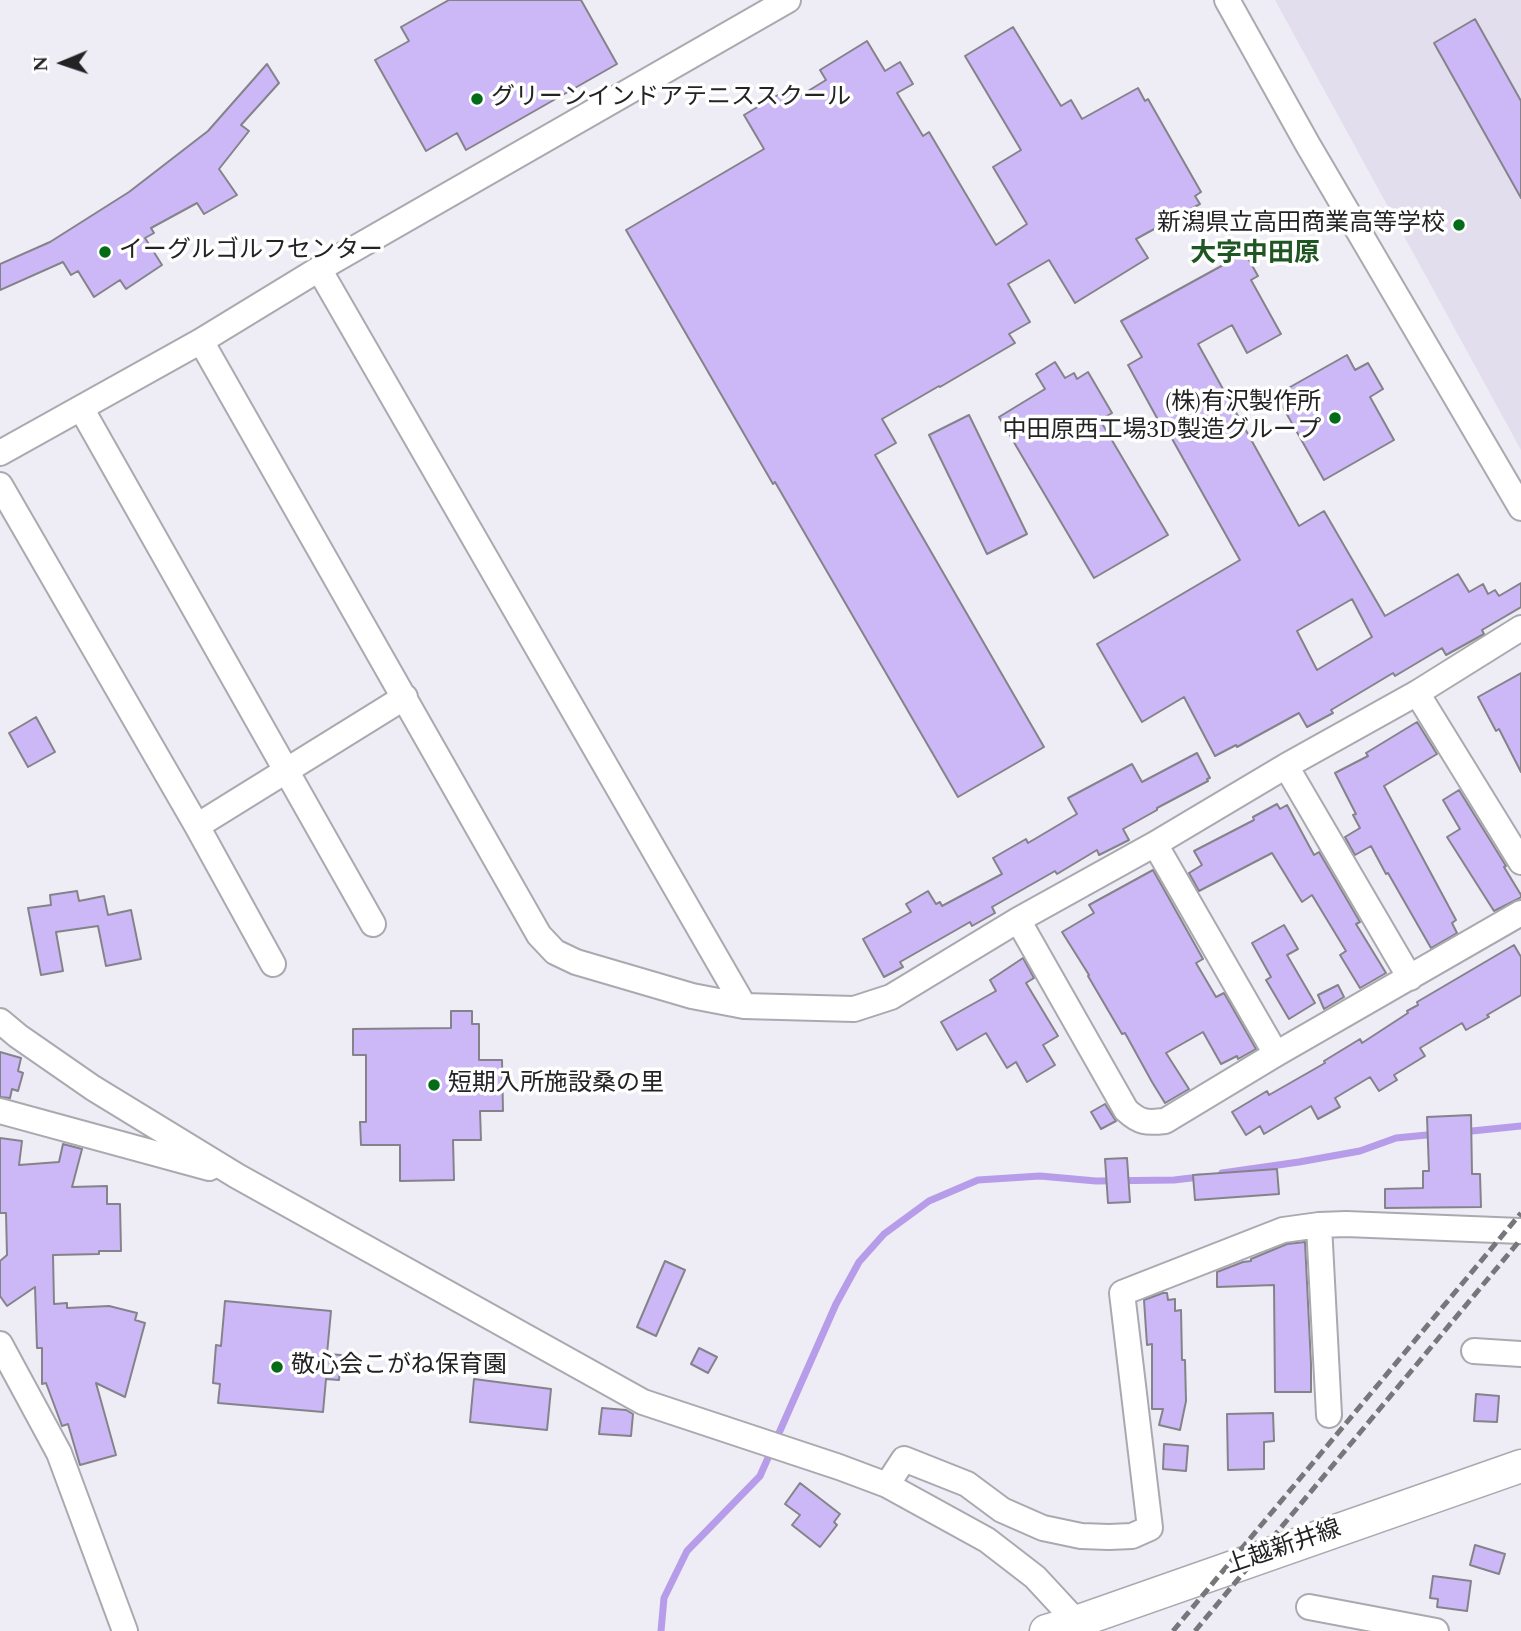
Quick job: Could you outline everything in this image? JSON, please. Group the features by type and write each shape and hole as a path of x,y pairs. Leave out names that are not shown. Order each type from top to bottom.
{"main road":[{"name":"上越新井線","path":"1046,1631 1080,1626 1521,1466"}],"street":[{"path":"0,453 201,341 319,269 788,0"},
{"path":"1227,0 1308,145 1521,508"},
{"path":"319,269 744,1006"},
{"path":"201,341 539,935 555,952 576,961 692,996 744,1006 854,1009 891,997 1018,920 1417,693 1521,628"},
{"path":"81,408 373,924"},
{"path":"0,485 197,826 273,964"},
{"path":"1417,693 1521,862"},
{"path":"197,826 405,697"},
{"path":"1286,766 1410,978"},
{"path":"1155,844 1276,1054"},
{"path":"1018,920 1126,1110 1135,1119 1149,1123 1165,1121 1521,913"},
{"path":"0,1021 93,1087 236,1176 643,1402 887,1485 987,1540 1035,1577 1080,1626"},
{"path":"0,1111 236,1176"},
{"path":"887,1485 904,1459 967,1484 1002,1510 1043,1528 1081,1536 1132,1536 1150,1528 1122,1293 1283,1230 1346,1224 1521,1231"},
{"path":"1319,1225 1329,1415"},
{"path":"0,1344 59,1453 125,1631"},
{"path":"1474,1351 1521,1354"},
{"path":"1309,1607 1436,1631"}],"shaded area":[{"name":"新潟県立高田商業高等学校","path":"1275,0 1521,0 1521,450"}],"building":[{"name":"グリーンインドアテニススクール","path":"449,0 581,0 617,64 466,150 457,133 426,151 375,60 409,41 401,27"},
{"path":"1475,19 1521,101 1521,198 1434,43"},
{"path":"1013,27 1061,106 1071,100 1082,119 1138,88 1145,101 1148,99 1201,192 1195,196 1200,204 1136,239 1148,258 1075,303 1049,260 1008,284 1030,322 1009,334 1015,343 882,419 896,443 875,455 1044,747 958,797 626,230 764,149 744,115 788,89 795,99 826,80 820,70 867,41 885,71 900,62 913,84 897,93 923,136 929,132 996,245 1027,224 993,167 1021,150 965,56"},
{"path":"267,64 279,83 241,125 249,131 219,169 237,195 204,214 197,203 151,228 154,233 145,238 162,265 126,289 120,280 94,297 78,271 71,275 63,262 0,290 0,264 50,242 129,192 208,131"},
{"path":"1245,253 1258,276 1251,280 1281,334 1247,353 1232,325 1198,344 1299,526 1324,511 1385,616 1458,574 1469,592 1483,584 1488,594 1495,590 1499,596 1521,583 1521,607 1482,630 1484,634 1446,655 1442,648 1395,676 1393,673 1307,727 1299,713 1215,756 1184,697 1142,722 1097,644 1240,560 1128,365 1142,357 1121,321","holes":["1352,599 1372,637 1317,670 1297,631"]},
{"name":"(株)有沢製作所 中田原西工場3D製造グループ","path":"1347,355 1355,370 1368,363 1383,389 1370,397 1394,440 1324,480 1276,395"},
{"path":"1055,362 1065,378 1074,373 1077,379 1088,372 1112,413 1100,420 1168,535 1094,578 999,417 1045,389 1036,374"},
{"path":"969,415 1027,534 987,554 929,435"},
{"path":"1521,673 1521,772 1499,729 1496,731 1478,697"},
{"path":"36,717 55,752 28,767 9,733"},
{"path":"1417,722 1437,754 1384,786 1456,920 1452,923 1457,933 1431,948 1371,846 1355,855 1345,837 1360,828 1353,815 1356,814 1335,773 1368,756 1366,753"},
{"path":"1197,753 1210,778 1208,781 1123,829 1129,840 1099,855 1097,850 1057,874 1055,871 992,907 995,913 972,926 970,922 900,962 903,967 884,977 863,939 911,912 906,904 928,891 936,904 940,902 942,906 1002,874 993,858 1026,839 1028,843 1077,814 1068,798 1132,764 1142,782"},
{"path":"1459,790 1521,895 1494,911 1447,837 1460,829 1443,800"},
{"path":"1277,804 1280,809 1287,805 1314,855 1319,852 1360,922 1356,924 1386,973 1360,988 1340,955 1346,951 1312,895 1302,902 1272,853 1199,891 1189,873 1202,865 1194,851 1254,820 1253,817"},
{"path":"1153,870 1203,959 1196,963 1216,997 1224,993 1256,1049 1238,1059 1237,1056 1221,1064 1203,1032 1166,1053 1189,1089 1165,1103 1062,932 1094,913 1089,905"},
{"path":"77,891 79,901 104,896 108,915 131,910 141,959 106,966 98,926 56,932 63,971 41,975 28,908 51,905 50,895"},
{"path":"1284,925 1298,949 1287,955 1315,1003 1289,1019 1266,980 1271,977 1252,943"},
{"path":"1514,945 1521,957 1521,995 1466,1030 1462,1023 1420,1048 1425,1056 1394,1075 1397,1080 1379,1091 1370,1077 1335,1098 1340,1107 1318,1119 1311,1106 1264,1134 1260,1126 1246,1135 1232,1112 1267,1091 1269,1095 1360,1039 1362,1043 1408,1013 1407,1011 1418,1005 1417,1002"},
{"path":"1023,958 1034,978 1026,983 1058,1036 1043,1045 1055,1065 1027,1082 1016,1062 1007,1068 986,1033 957,1050 941,1022 996,991 990,980"},
{"path":"1338,985 1344,997 1324,1009 1318,995"},
{"name":"短期入所施設桑の里","path":"451,1011 472,1011 472,1024 479,1024 479,1060 502,1060 503,1111 480,1111 481,1140 453,1140 454,1180 400,1181 400,1145 361,1145 360,1122 366,1122 366,1055 353,1055 353,1029 451,1028"},
{"path":"0,1052 21,1058 18,1071 23,1073 18,1091 12,1089 10,1098 0,1097"},
{"path":"1105,1104 1116,1121 1101,1129 1091,1112"},
{"path":"1471,1115 1472,1174 1480,1174 1481,1207 1385,1208 1385,1189 1423,1188 1423,1171 1429,1171 1427,1117"},
{"path":"0,1138 22,1141 19,1165 59,1162 63,1144 82,1149 72,1187 107,1186 107,1204 120,1204 121,1251 53,1255 54,1304 67,1303 67,1308 109,1306 137,1313 135,1320 145,1323 125,1397 96,1383 116,1455 80,1465 68,1424 62,1426 46,1383 42,1384 42,1348 37,1348 35,1287 7,1306 0,1296 0,1261 7,1255 6,1213 0,1213"},
{"path":"1127,1158 1130,1202 1108,1203 1105,1159"},
{"path":"1277,1169 1279,1194 1195,1200 1193,1175"},
{"path":"1305,1242 1311,1392 1275,1392 1274,1285 1217,1287 1217,1272 1251,1261 1287,1244"},
{"path":"665,1261 685,1270 656,1336 637,1327"},
{"path":"1167,1293 1168,1300 1175,1299 1175,1311 1181,1310 1186,1401 1180,1430 1159,1425 1163,1409 1152,1409 1152,1344 1147,1345 1144,1300"},
{"name":"敬心会こがね保育園","path":"225,1301 331,1311 327,1354 341,1355 339,1380 326,1379 323,1412 218,1403 220,1384 213,1383 216,1345 221,1346"},
{"path":"699,1348 717,1357 708,1373 691,1364"},
{"path":"474,1379 551,1389 547,1430 470,1422"},
{"path":"1476,1394 1499,1396 1497,1422 1474,1421"},
{"path":"602,1408 626,1410 633,1414 631,1436 599,1434"},
{"path":"1273,1413 1274,1441 1264,1442 1264,1469 1228,1470 1227,1414"},
{"path":"1164,1444 1188,1446 1186,1471 1163,1469"},
{"path":"800,1483 840,1514 834,1522 837,1525 820,1547 792,1525 800,1515 785,1504"},
{"path":"1475,1545 1505,1554 1499,1574 1470,1565"},
{"path":"1433,1576 1471,1581 1467,1611 1437,1607 1438,1599 1430,1598"}],"waterway":[{"path":"1462,1132 1521,1126"},
{"path":"1222,1173 1360,1151 1396,1138 1437,1134"},
{"path":"661,1631 664,1598 687,1551 760,1476 836,1304 859,1262 884,1234 929,1201 978,1180 1040,1176 1096,1181 1200,1177"}],"railway":[{"path":"1173,1631 1521,1213"},
{"path":"1195,1631 1521,1239"}],"place":[{"name":"グリーンインドアテニススクール","path":"477,99"},
{"name":"新潟県立高田商業高等学校","path":"1459,225"},
{"name":"イーグルゴルフセンター","path":"105,252"},
{"name":"(株)有沢製作所 中田原西工場3D製造グループ","path":"1335,418"},
{"name":"短期入所施設桑の里","path":"434,1085"},
{"name":"敬心会こがね保育園","path":"277,1367"}],"district":[{"name":"大字中田原","path":"1255,256"}]}
